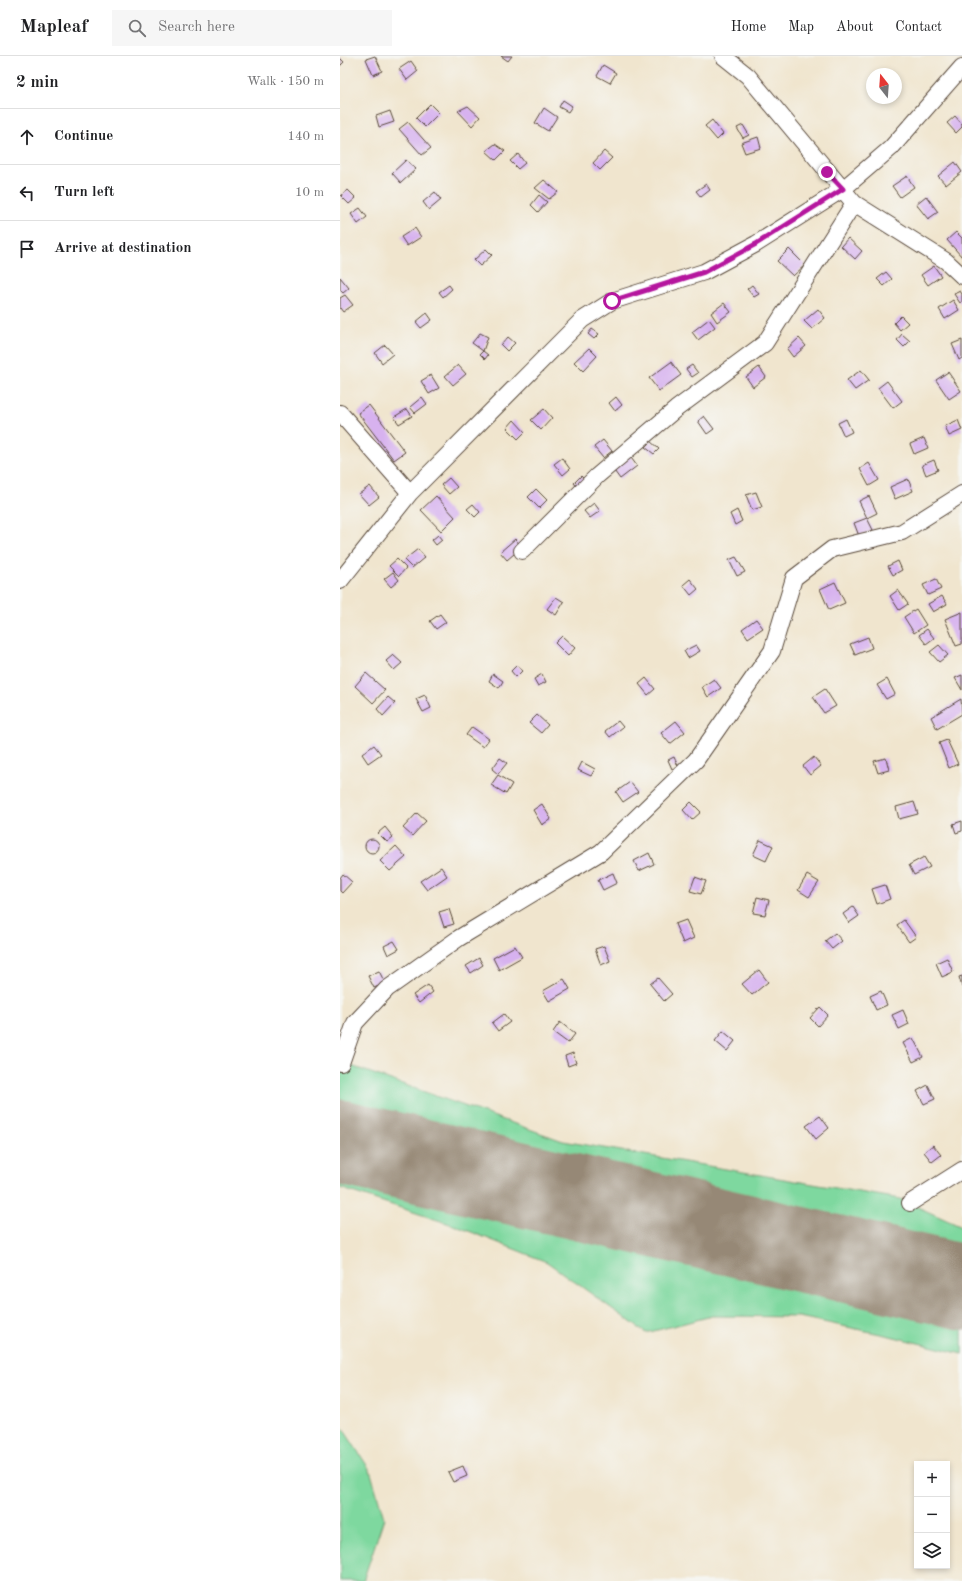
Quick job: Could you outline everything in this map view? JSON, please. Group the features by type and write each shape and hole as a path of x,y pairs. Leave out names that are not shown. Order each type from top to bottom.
{"street":[{"path":"723,56 748,76 854,203 946,261 962,276"},
{"path":"340,582 410,493 582,320 612,301 704,272 756,244 843,189 891,148 962,67"},
{"path":"522,551 596,476 676,409 765,343 854,203"},
{"path":"340,413 410,493"},
{"path":"341,1063 355,1023 387,989 459,938 601,852 696,760 772,651 794,578 832,549 902,532 962,494"},
{"path":"910,1204 962,1170"}],"green space":[{"path":"340,1062 563,1141 900,1199 962,1227 962,1250 619,1172 340,1103"},
{"path":"340,1166 827,1284 962,1314 962,1354 890,1336 799,1317 712,1316 646,1333 547,1262 456,1226 340,1188"},
{"path":"340,1424 370,1470 384,1518 363,1581 340,1581"}],"building":[{"path":"375,56 382,71 373,75 366,59"},
{"path":"501,56 512,56 508,61"},
{"path":"340,58 344,62 340,66"},
{"path":"411,61 418,71 407,80 399,69"},
{"path":"603,65 616,73 610,83 597,76"},
{"path":"563,100 572,106 568,112 559,107"},
{"path":"430,104 439,113 425,127 416,118"},
{"path":"468,106 480,117 472,126 458,111"},
{"path":"544,108 557,117 548,131 535,123"},
{"path":"390,111 394,122 379,127 376,116"},
{"path":"955,116 962,124 962,127 956,133 947,123"},
{"path":"712,120 723,134 717,140 705,126"},
{"path":"408,122 431,148 422,155 399,129"},
{"path":"743,125 749,135 743,138 737,128"},
{"path":"758,137 761,148 745,153 741,143"},
{"path":"495,144 505,151 496,160 486,151"},
{"path":"604,151 612,158 600,170 593,163"},
{"path":"518,154 525,163 518,169 510,161"},
{"path":"406,160 416,169 401,183 392,173"},
{"path":"955,162 962,172 946,185 938,176"},
{"path":"907,176 914,187 900,197 892,186"},
{"path":"544,180 558,192 549,199 535,188"},
{"path":"706,184 710,190 701,197 696,191"},
{"path":"348,190 356,198 349,204 341,196"},
{"path":"435,192 441,200 429,210 423,202"},
{"path":"539,195 547,202 538,212 531,205"},
{"path":"926,196 938,212 928,219 916,204"},
{"path":"360,208 367,217 358,224 351,214"},
{"path":"415,228 421,237 407,246 401,237"},
{"path":"956,232 962,238 962,257 947,240"},
{"path":"848,238 862,251 855,259 841,246"},
{"path":"486,249 492,255 480,266 474,260"},
{"path":"789,249 805,265 793,276 777,261"},
{"path":"934,266 941,276 928,285 921,275"},
{"path":"886,272 892,279 884,286 877,279"},
{"path":"340,277 349,288 343,293 340,290"},
{"path":"449,285 452,289 443,297 439,292"},
{"path":"752,285 759,294 754,297 747,289"},
{"path":"960,291 962,294 962,302 960,303 954,294"},
{"path":"345,295 353,305 343,312 340,308 340,298"},
{"path":"953,300 959,310 945,319 939,309"},
{"path":"724,303 731,312 717,322 711,313"},
{"path":"818,309 825,318 812,329 804,321"},
{"path":"427,313 432,320 421,328 416,322"},
{"path":"901,316 908,323 900,330 894,323"},
{"path":"709,319 715,327 698,340 692,332"},
{"path":"592,329 599,334 594,339 588,334"},
{"path":"480,333 488,337 483,351 472,343"},
{"path":"902,334 910,341 904,347 897,340"},
{"path":"508,337 515,343 507,351 501,345"},
{"path":"799,338 806,346 793,357 787,349"},
{"path":"962,340 962,358 959,360 952,344"},
{"path":"385,345 393,354 382,363 375,353"},
{"path":"589,348 597,356 583,371 574,362"},
{"path":"483,351 488,355 485,359 480,354"},
{"path":"671,362 681,375 659,391 649,378"},
{"path":"458,365 466,374 453,385 445,376"},
{"path":"692,365 698,373 692,377 686,369"},
{"path":"759,367 766,377 753,387 746,377"},
{"path":"861,370 869,380 855,390 847,380"},
{"path":"948,372 961,391 949,399 936,380"},
{"path":"431,375 439,388 429,394 421,381"},
{"path":"887,381 902,401 893,408 878,388"},
{"path":"422,397 427,404 415,413 410,407"},
{"path":"616,397 622,405 615,411 609,403"},
{"path":"369,405 405,452 394,460 358,413"},
{"path":"407,409 412,416 399,424 394,417"},
{"path":"544,409 552,418 541,430 531,420"},
{"path":"704,416 714,429 707,434 698,421"},
{"path":"846,419 852,432 844,436 838,423"},
{"path":"514,420 525,432 518,439 507,428"},
{"path":"958,420 962,430 949,436 945,426"},
{"path":"924,438 928,448 914,454 910,444"},
{"path":"603,440 612,451 603,458 594,447"},
{"path":"650,441 659,449 654,454 645,447"},
{"path":"629,455 637,466 620,479 612,468"},
{"path":"562,458 570,469 563,475 554,464"},
{"path":"934,460 938,470 926,475 922,465"},
{"path":"869,463 879,480 869,486 860,469"},
{"path":"581,476 587,482 579,489 574,483"},
{"path":"449,478 457,487 449,494 441,485"},
{"path":"908,479 913,491 895,499 890,487"},
{"path":"370,486 379,497 369,505 359,494"},
{"path":"536,489 547,500 539,508 528,497"},
{"path":"756,492 762,507 752,510 746,495"},
{"path":"436,496 455,517 441,531 421,510"},
{"path":"869,496 877,513 867,518 859,501"},
{"path":"594,503 600,511 590,518 584,511"},
{"path":"473,504 480,512 475,517 467,509"},
{"path":"737,510 742,521 735,525 730,514"},
{"path":"867,518 873,530 859,536 854,523"},
{"path":"438,535 442,540 436,545 432,540"},
{"path":"515,539 522,547 507,560 500,552"},
{"path":"418,549 425,557 412,568 404,560"},
{"path":"736,557 745,572 737,576 729,560"},
{"path":"397,559 406,568 399,576 389,566"},
{"path":"898,561 902,570 893,575 888,566"},
{"path":"393,572 399,580 391,587 384,579"},
{"path":"690,579 698,589 691,595 683,585"},
{"path":"936,579 941,589 928,595 923,585"},
{"path":"835,582 845,603 829,610 820,589"},
{"path":"898,590 908,604 899,610 890,596"},
{"path":"942,596 947,604 933,612 928,604"},
{"path":"556,597 564,602 556,615 547,609"},
{"path":"916,609 926,625 914,633 904,617"},
{"path":"962,612 962,644 956,646 945,619"},
{"path":"440,614 446,622 436,629 430,621"},
{"path":"756,619 763,628 748,638 742,629"},
{"path":"927,629 934,638 926,644 919,635"},
{"path":"562,636 575,648 568,656 555,643"},
{"path":"868,637 872,648 855,655 850,644"},
{"path":"696,645 700,651 688,658 684,651"},
{"path":"939,645 948,655 939,662 930,652"},
{"path":"393,655 402,663 394,670 386,661"},
{"path":"517,665 522,671 516,677 511,671"},
{"path":"366,673 385,690 373,703 355,686"},
{"path":"493,674 503,681 499,688 489,681"},
{"path":"542,674 546,682 538,686 534,679"},
{"path":"962,675 962,690 955,678"},
{"path":"646,678 655,689 648,695 639,684"},
{"path":"714,679 721,688 708,697 702,687"},
{"path":"887,679 895,694 886,699 877,685"},
{"path":"825,689 836,706 824,713 813,697"},
{"path":"425,695 431,708 423,712 416,699"},
{"path":"388,697 395,703 383,716 377,709"},
{"path":"961,699 962,714 937,729 931,717"},
{"path":"537,715 548,725 541,733 529,723"},
{"path":"618,721 623,727 610,737 605,731"},
{"path":"676,721 685,732 670,744 661,733"},
{"path":"472,727 489,739 483,747 466,735"},
{"path":"947,740 958,764 949,768 939,743"},
{"path":"374,745 381,754 368,763 362,754"},
{"path":"674,757 678,766 672,769 668,760"},
{"path":"814,757 821,766 810,775 803,766"},
{"path":"500,758 507,763 498,774 492,769"},
{"path":"886,758 889,770 878,773 874,761"},
{"path":"582,762 595,769 591,776 578,770"},
{"path":"498,775 512,784 506,794 491,785"},
{"path":"630,782 638,792 623,802 616,792"},
{"path":"691,802 701,812 692,820 683,810"},
{"path":"914,802 918,814 899,819 896,807"},
{"path":"542,804 551,819 542,825 533,810"},
{"path":"417,813 426,821 412,836 403,828"},
{"path":"962,821 962,831 956,833 953,824"},
{"path":"385,827 393,837 387,842 378,833"},
{"path":"369,839 375,839 379,843 379,849 375,853 369,853 365,849 365,843"},
{"path":"760,840 773,846 766,861 753,855"},
{"path":"396,846 406,857 390,871 380,861"},
{"path":"649,853 654,864 639,871 634,861"},
{"path":"924,857 930,867 914,875 909,865"},
{"path":"441,867 447,876 427,890 420,881"},
{"path":"613,873 617,883 603,890 598,880"},
{"path":"343,874 352,882 342,893 340,891 340,878"},
{"path":"807,875 819,882 809,897 798,890"},
{"path":"695,877 706,881 701,894 690,891"},
{"path":"885,885 890,899 877,904 872,889"},
{"path":"757,897 769,900 765,915 753,913"},
{"path":"853,907 859,916 849,923 843,914"},
{"path":"449,909 454,924 444,927 439,912"},
{"path":"686,920 694,938 683,943 675,924"},
{"path":"904,920 916,937 909,942 897,925"},
{"path":"835,933 842,941 832,949 825,941"},
{"path":"394,941 399,949 388,955 384,946"},
{"path":"515,946 522,957 499,970 493,958"},
{"path":"604,946 610,961 601,965 595,949"},
{"path":"479,958 483,965 471,973 466,966"},
{"path":"947,958 953,972 942,977 936,963"},
{"path":"759,970 768,982 752,995 742,984"},
{"path":"379,971 385,983 374,988 368,976"},
{"path":"962,976 962,987 959,977"},
{"path":"658,978 672,994 664,1001 650,984"},
{"path":"564,979 570,989 549,1001 543,991"},
{"path":"428,985 433,992 419,1003 413,995"},
{"path":"881,991 887,1005 876,1010 870,996"},
{"path":"820,1007 828,1015 818,1026 810,1018"},
{"path":"903,1010 909,1024 899,1029 892,1015"},
{"path":"504,1014 510,1022 498,1031 492,1023"},
{"path":"560,1022 575,1034 568,1043 553,1032"},
{"path":"723,1031 735,1041 727,1051 715,1041"},
{"path":"913,1038 923,1057 913,1062 903,1043"},
{"path":"573,1053 576,1063 568,1066 565,1056"},
{"path":"928,1085 935,1099 924,1104 917,1091"},
{"path":"820,1116 829,1128 816,1139 806,1126"},
{"path":"933,1145 941,1155 932,1162 924,1152"},
{"path":"463,1466 467,1476 453,1482 448,1472"}],"runway":[{"path":"340,1142 962,1287"}],"route":[{"path":"612,301 704,272 756,244 843,189 827,172"}]}
